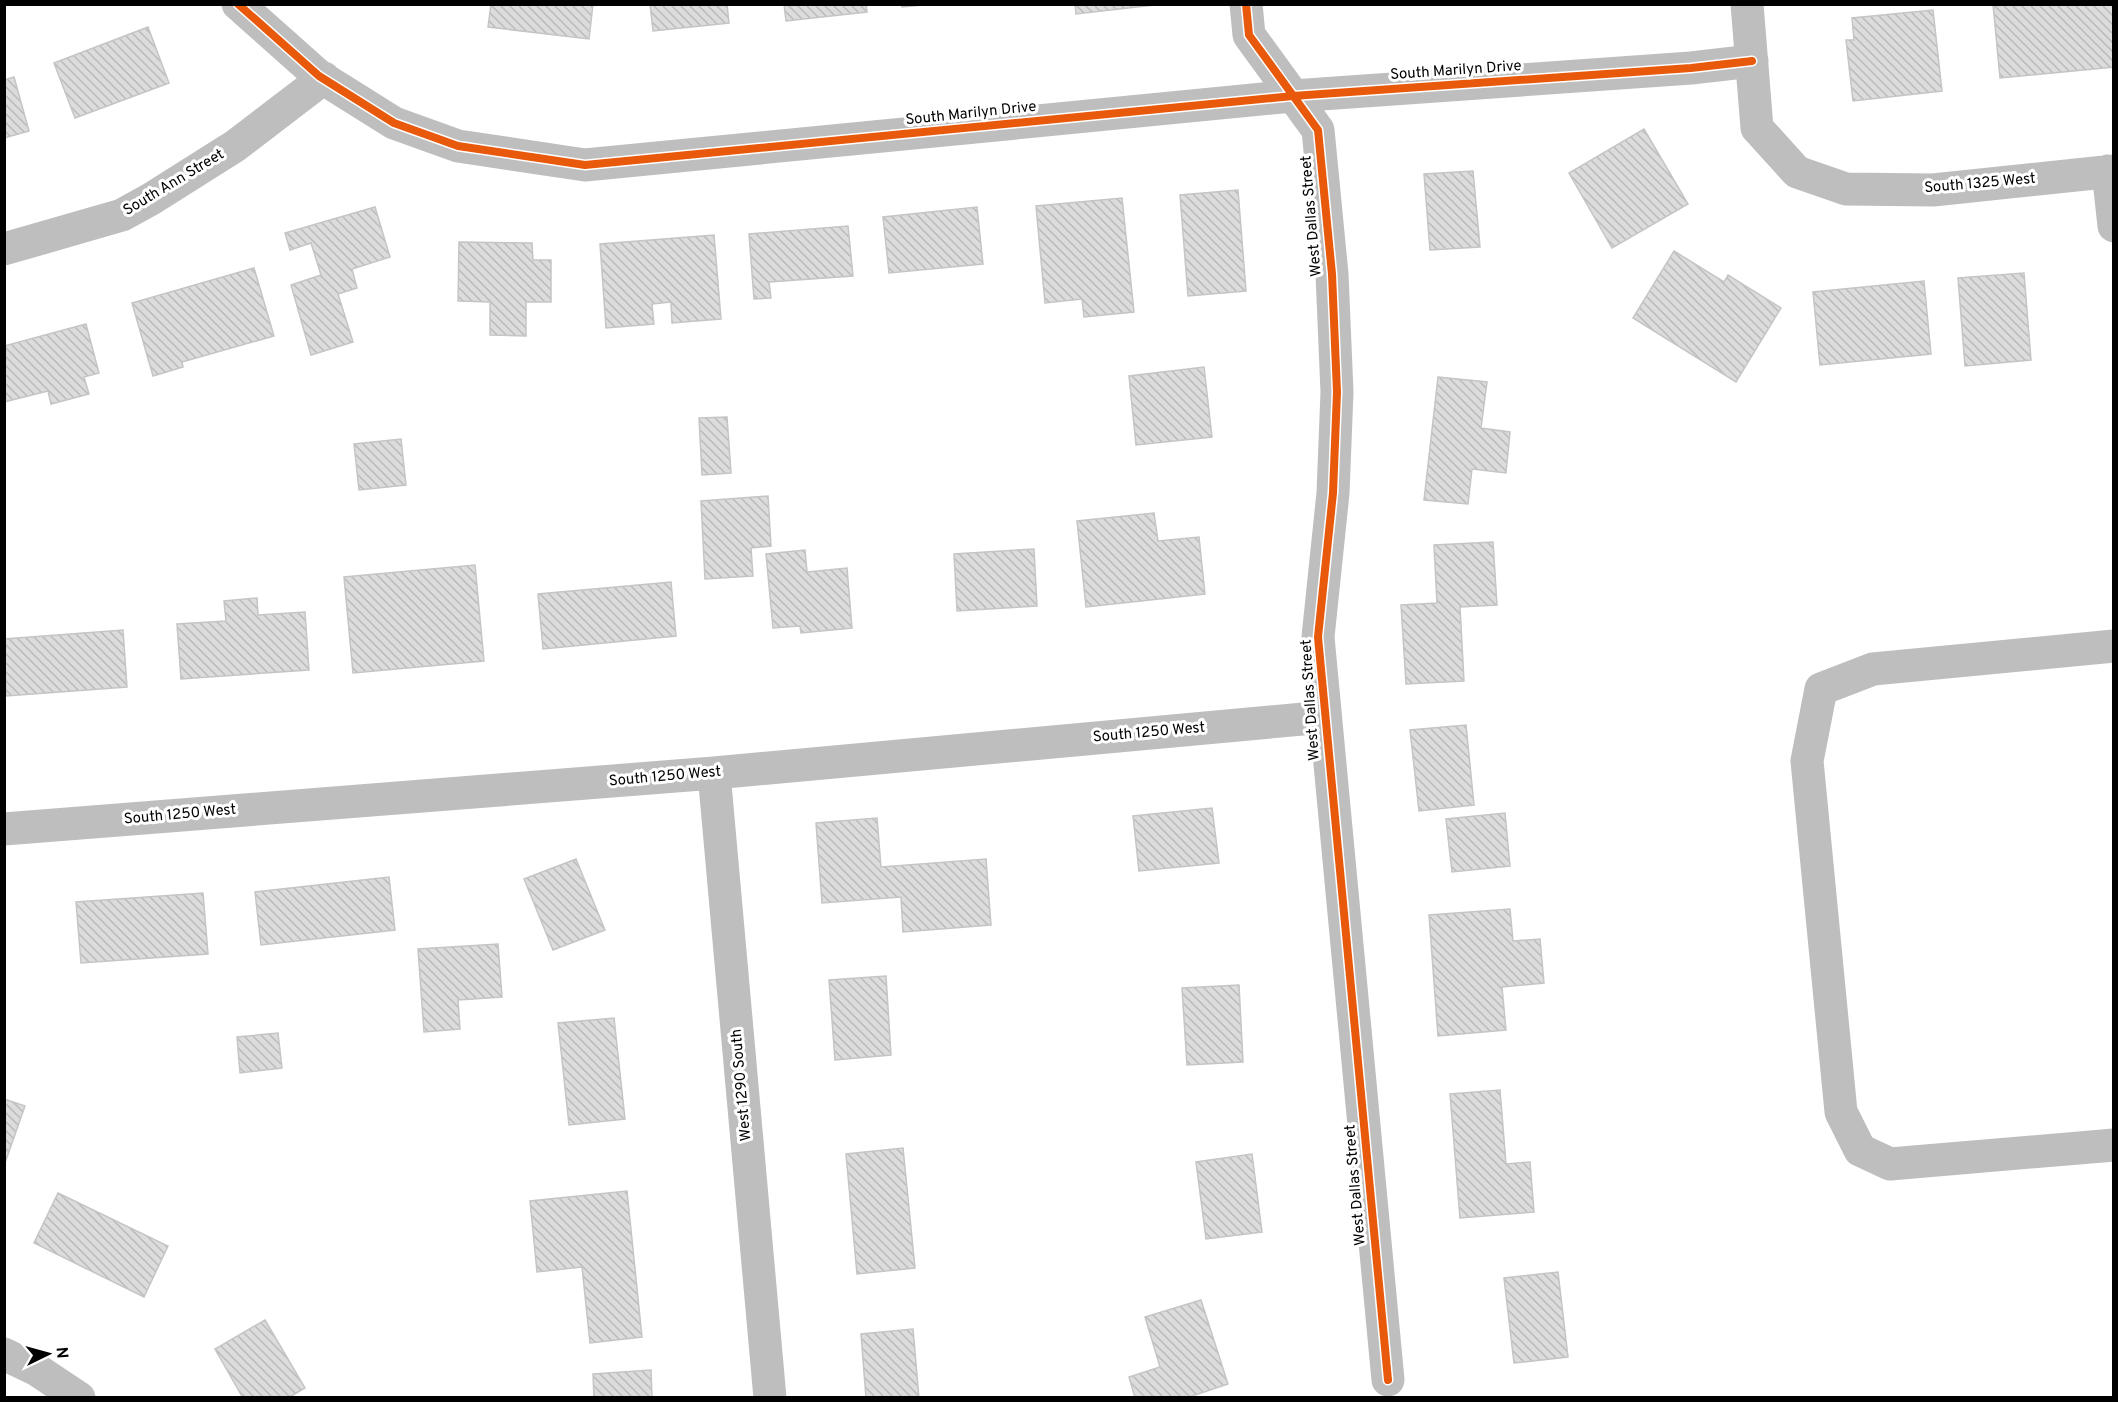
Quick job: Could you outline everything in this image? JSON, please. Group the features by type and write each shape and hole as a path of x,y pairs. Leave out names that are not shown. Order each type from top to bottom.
{"street":[{"name":"South Marilyn Drive","path":"238,4 319,76 394,123 458,146 585,165 1293,96 1691,68 1752,61"},
{"name":"West Dallas Street","path":"1246,4 1249,35 1318,130 1332,274 1337,392 1332,493 1318,637 1388,1380"},
{"name":"South 1325 West","path":"1748,4 1757,128 1797,172 1846,189 1933,190 2111,171"},
{"name":"South Ann Street","path":"4,249 122,215 151,200 235,146 324,78"},
{"path":"2111,171 2114,226"},
{"path":"2114,646 1873,669 1821,689 1807,760 1841,1112 1860,1150 1890,1164 2114,1145"},
{"name":"South 1250 West","path":"4,829 714,773 1325,717"},
{"name":"West 1290 South","path":"714,773 770,1398"},
{"path":"4,1354 37,1370 79,1398"}],"building":[{"path":"491,4 593,4 589,39 488,27"},
{"path":"650,4 727,4 729,23 653,31"},
{"path":"784,4 866,4 867,12 786,21"},
{"path":"901,4 934,4 902,7"},
{"path":"1075,4 1154,4 1154,5 1076,14"},
{"path":"1993,4 2114,4 2114,67 2000,78"},
{"path":"1933,10 1942,91 1853,101 1846,40 1854,40 1852,18"},
{"path":"148,27 169,83 75,118 54,63"},
{"path":"14,77 29,131 4,138 4,80"},
{"path":"1644,129 1688,204 1612,248 1569,173"},
{"path":"1473,171 1480,247 1430,250 1424,174"},
{"path":"1238,190 1246,291 1188,296 1180,195"},
{"path":"1122,198 1134,312 1084,317 1082,299 1045,303 1036,206"},
{"path":"375,207 390,257 352,269 357,288 338,294 353,342 311,355 291,285 321,275 311,243 290,250 285,233"},
{"path":"977,207 983,264 889,273 883,217"},
{"path":"848,226 853,276 769,282 771,298 754,299 749,234"},
{"path":"714,235 721,319 672,323 671,302 652,304 654,324 606,328 600,244"},
{"path":"459,242 532,243 533,260 551,260 551,302 526,302 526,336 490,335 490,302 458,301"},
{"path":"1674,251 1724,282 1728,275 1781,308 1736,382 1633,318"},
{"path":"254,268 274,336 182,362 183,367 153,376 132,303"},
{"path":"2024,273 2031,360 1965,366 1958,278"},
{"path":"1924,281 1931,354 1820,365 1813,292"},
{"path":"86,324 99,373 84,377 89,394 51,404 48,391 4,402 4,346"},
{"path":"1204,367 1212,437 1136,445 1129,376"},
{"path":"1438,377 1487,382 1481,428 1510,432 1506,473 1472,469 1468,504 1424,500"},
{"path":"727,417 731,473 702,475 699,418"},
{"path":"401,439 406,485 359,490 354,444"},
{"path":"768,496 771,546 751,548 753,576 705,579 701,501"},
{"path":"1154,513 1158,541 1199,537 1205,594 1086,607 1077,521"},
{"path":"1493,542 1497,605 1460,607 1464,681 1406,684 1401,605 1437,603 1434,545"},
{"path":"1034,549 1037,606 957,611 954,554"},
{"path":"805,550 807,572 847,568 852,628 801,633 800,626 773,628 766,554"},
{"path":"475,565 484,661 353,673 344,577"},
{"path":"671,582 676,636 543,649 538,594"},
{"path":"257,598 258,615 305,612 309,670 181,679 177,624 226,621 224,601"},
{"path":"123,630 127,687 6,696 4,639"},
{"path":"1466,725 1474,805 1419,811 1410,730"},
{"path":"1212,808 1219,863 1139,871 1133,816"},
{"path":"1505,813 1510,866 1452,872 1446,819"},
{"path":"877,818 881,867 986,859 991,925 903,932 901,897 822,903 816,823"},
{"path":"576,859 605,930 553,950 524,879"},
{"path":"389,877 395,930 261,945 255,892"},
{"path":"203,893 208,954 81,963 76,902"},
{"path":"1510,909 1513,941 1540,939 1544,983 1502,987 1506,1030 1438,1036 1429,915"},
{"path":"498,944 502,997 458,1000 460,1029 424,1032 418,949"},
{"path":"886,976 891,1055 835,1060 829,980"},
{"path":"1239,985 1243,1062 1187,1065 1182,988"},
{"path":"614,1018 625,1119 569,1125 558,1023"},
{"path":"278,1033 282,1068 240,1073 237,1037"},
{"path":"1500,1090 1506,1164 1530,1162 1534,1212 1460,1218 1450,1094"},
{"path":"4,1099 25,1106 5,1163 4,1163"},
{"path":"903,1148 915,1268 857,1274 846,1154"},
{"path":"1252,1154 1262,1232 1206,1239 1196,1162"},
{"path":"627,1191 642,1337 590,1343 582,1267 537,1272 530,1201"},
{"path":"58,1193 168,1246 144,1297 34,1243"},
{"path":"1558,1272 1568,1357 1514,1363 1504,1278"},
{"path":"1201,1300 1228,1384 1186,1398 1135,1398 1129,1377 1160,1367 1145,1317"},
{"path":"265,1320 305,1388 288,1398 243,1398 215,1349"},
{"path":"913,1329 919,1398 866,1398 861,1334"},
{"path":"651,1370 652,1398 594,1398 593,1374"}],"cycle path":[{"path":"238,4 319,76 394,123 458,146 585,165 1293,96 1691,68 1752,61"},
{"path":"1246,4 1249,35 1318,130 1332,274 1337,392 1333,493 1318,637 1388,1380"}]}
